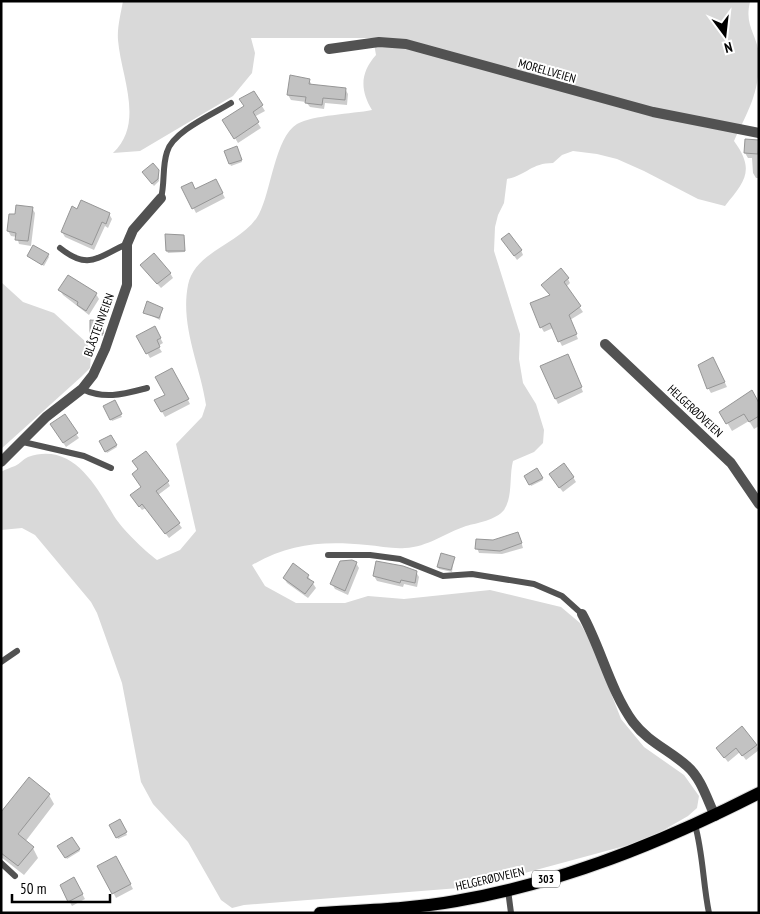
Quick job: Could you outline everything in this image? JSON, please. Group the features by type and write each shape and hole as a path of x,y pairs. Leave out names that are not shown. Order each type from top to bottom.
{"main road":[{"name":"HELGERØDVEIEN","path":"320,913 430,905 508,890 614,858 695,825 759,793"}],"street":[{"name":"MORELLVEIEN","path":"329,49 379,42 406,44 653,112 759,133"},
{"path":"127,244 133,230 161,198"},
{"name":"BLÅSTEINVEIEN","path":"1,462 46,417 82,389 99,364 127,285 127,244"},
{"name":"HELGERØDVEIEN","path":"605,344 731,463 759,504"},
{"path":"582,614 633,722 648,738 686,766 697,778 715,816"}],"lane":[{"path":"161,198 167,150 176,136 231,103"},
{"path":"60,248 75,260 92,260 127,244"},
{"path":"82,389 94,395 108,397 147,388"},
{"path":"23,442 84,456 111,468"},
{"path":"328,555 370,555 392,558 421,566 430,573 442,576 472,574 534,584 562,596 582,614"},
{"path":"1,662 18,651"},
{"path":"695,825 700,839 703,884 709,913"},
{"path":"1,863 15,876"},
{"path":"508,890 511,913"}],"shaded area":[{"path":"123,1 753,1 750,2 749,17 759,55 758,80 752,100 734,141 745,160 745,176 738,190 725,206 698,199 617,159 573,151 562,155 553,163 539,165 520,175 507,179 504,203 495,227 494,251 520,334 519,359 523,383 536,404 544,430 543,443 534,452 513,461 509,499 504,510 491,519 466,526 413,547 396,548 336,543 308,545 280,552 252,565 265,586 296,603 345,603 368,596 404,599 490,590 561,607 580,623 592,644 621,719 644,747 684,775 699,796 697,808 688,816 655,835 632,844 521,874 459,888 244,905 232,908 221,900 188,842 153,804 141,782 122,683 97,613 91,602 35,535 22,528 1,530 1,472 17,465 28,457 44,454 57,455 70,461 90,479 123,527 134,540 157,560 180,550 196,531 176,444 202,417 206,405 187,315 186,300 192,273 209,255 252,224 263,204 283,140 297,124 333,115 372,110 365,96 364,82 367,68 376,55 373,38 251,38 255,53 252,73 233,96 140,151 113,153 123,141 128,128 129,114 129,99 118,40"},
{"path":"1,282 23,302 54,313 87,343 91,356 90,368 1,449"}],"building":[{"path":"290,75 310,79 309,84 346,88 345,100 323,98 322,105 305,103 306,97 287,95"},
{"path":"254,91 263,105 253,112 259,122 234,139 222,120 244,106 239,99"},
{"path":"745,139 759,140 758,154 744,153"},
{"path":"237,146 242,160 229,164 224,151"},
{"path":"153,163 159,170 158,179 152,184 142,172"},
{"path":"216,179 223,193 192,209 181,187 192,182 195,189"},
{"path":"81,200 110,213 106,224 102,222 92,245 61,232 72,206 77,209"},
{"path":"16,205 33,207 28,241 15,240 16,233 7,231 9,214 15,214"},
{"path":"509,233 522,250 514,256 501,239"},
{"path":"165,234 184,235 185,251 166,251"},
{"path":"33,245 49,254 42,265 27,256"},
{"path":"154,253 171,273 157,284 140,265"},
{"path":"561,268 569,278 564,282 581,306 569,315 577,334 558,342 550,323 540,328 530,303 550,295 541,285"},
{"path":"68,275 97,293 86,311 77,305 78,302 58,290"},
{"path":"147,301 163,308 159,318 143,313"},
{"path":"90,320 104,321 103,334 90,334"},
{"path":"155,326 161,338 157,340 160,347 146,354 136,336"},
{"path":"568,354 582,387 555,399 540,366"},
{"path":"713,357 725,382 707,389 698,365"},
{"path":"172,368 189,399 161,412 154,400 165,395 155,377"},
{"path":"752,390 759,403 759,416 749,422 744,414 726,424 719,412"},
{"path":"115,400 122,414 110,420 103,406"},
{"path":"65,414 78,433 63,443 50,424"},
{"path":"111,435 117,445 105,452 99,441"},
{"path":"146,451 169,481 156,491 180,523 165,534 142,504 139,507 130,495 141,487 132,474 138,469 132,461"},
{"path":"564,463 574,477 559,488 549,474"},
{"path":"537,468 543,478 529,485 524,476"},
{"path":"518,532 522,543 500,551 475,549 476,539 493,540"},
{"path":"441,553 455,557 451,570 437,567"},
{"path":"352,560 357,562 345,591 330,584 340,561"},
{"path":"376,561 403,566 417,571 415,583 401,580 400,583 373,576"},
{"path":"293,563 309,575 307,578 314,582 305,594 283,578"},
{"path":"742,726 757,745 742,756 736,748 724,758 716,748"},
{"path":"29,777 50,794 18,834 34,847 18,866 1,853 1,812"},
{"path":"120,819 127,832 116,838 109,825"},
{"path":"72,837 80,849 65,858 57,846"},
{"path":"116,856 131,884 112,894 97,866"},
{"path":"74,877 83,894 68,902 60,885"}]}
